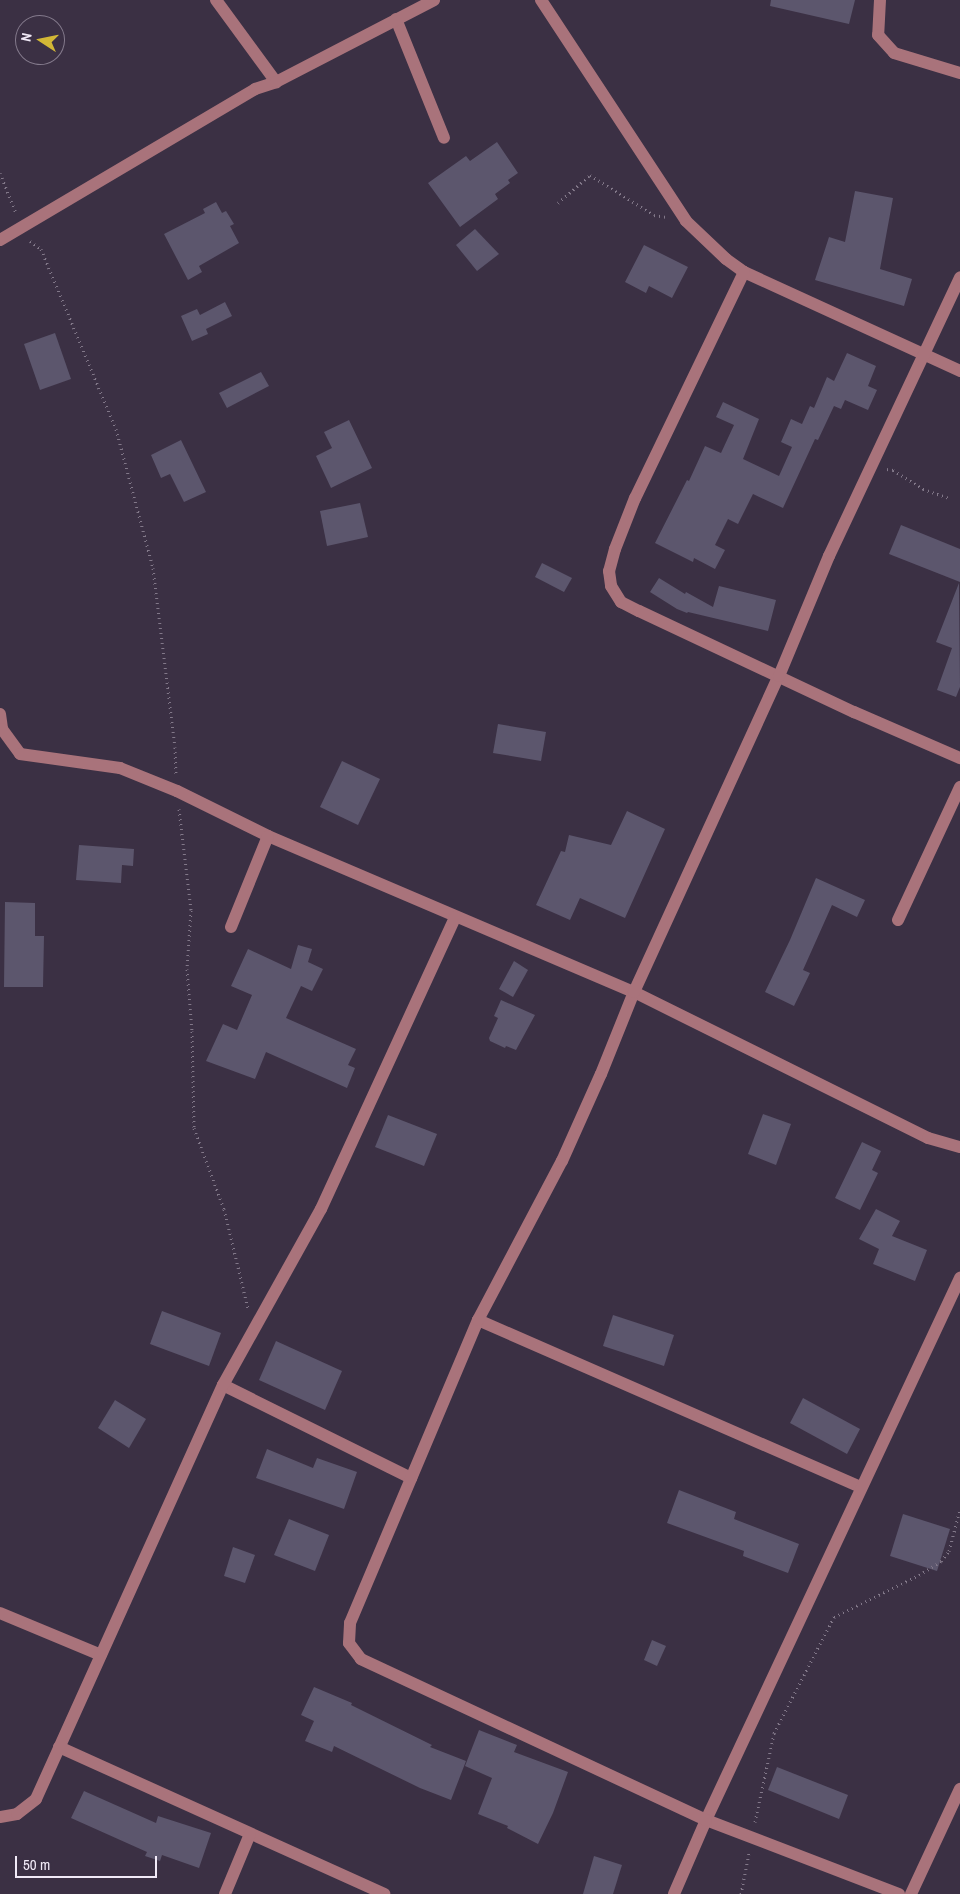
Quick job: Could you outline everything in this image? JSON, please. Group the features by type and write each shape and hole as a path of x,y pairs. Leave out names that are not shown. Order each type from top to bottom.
{"street":[{"path":"216,0 276,82"},
{"path":"0,240 255,89 276,82 434,0"},
{"path":"541,0 686,220 726,259 744,272 960,370"},
{"path":"880,0 878,35 894,53 960,73"},
{"path":"396,19 444,138"},
{"path":"744,272 635,498 615,549 609,571 611,586 621,602 960,758"},
{"path":"899,1894 706,1820 361,1659 349,1643 350,1623 478,1320 562,1162 634,992 779,676 829,556 925,355 960,276"},
{"path":"0,714 2,729 20,754 120,768 177,791 268,836 634,992 928,1138 960,1147"},
{"path":"898,920 960,787"},
{"path":"231,927 268,836"},
{"path":"0,1817 17,1814 36,1798 223,1386 321,1209 455,917"},
{"path":"674,1894 706,1820 960,1278"},
{"path":"478,1320 861,1488"},
{"path":"223,1386 411,1478"},
{"path":"0,1612 101,1655"},
{"path":"59,1747 384,1894"},
{"path":"911,1894 960,1789"},
{"path":"224,1894 250,1834"}],"path":[{"path":"0,173 22,228"},
{"path":"558,204 590,175 654,215 686,220"},
{"path":"871,466 893,470 923,489 949,498"},
{"path":"741,1894 774,1733 834,1617 919,1575 941,1560 949,1551 960,1509"}],"building":[{"path":"771,0 855,0 849,24 770,6"},
{"path":"497,142 518,173 508,180 510,183 495,194 498,199 460,227 428,183 466,156 470,161"},
{"path":"855,191 893,198 880,269 912,279 904,306 815,280 829,237 845,242"},
{"path":"216,202 222,213 226,211 234,224 230,226 239,243 199,266 202,272 188,280 164,234 205,213 203,209"},
{"path":"475,229 499,254 477,271 456,245"},
{"path":"644,245 688,267 672,298 649,286 646,293 625,282"},
{"path":"225,302 232,316 206,329 208,334 192,341 181,316 197,309 200,315"},
{"path":"55,333 71,379 40,390 24,344"},
{"path":"847,353 876,366 868,386 877,390 868,410 845,400 841,409 834,406 818,440 815,439 783,508 753,494 738,524 728,519 715,545 725,550 715,569 694,558 693,562 655,543 687,480 689,481 705,446 721,453 734,425 716,417 723,402 759,419 743,459 779,476 792,447 781,442 791,419 802,424 810,406 814,408 827,377 834,381"},
{"path":"261,372 269,386 227,408 219,393"},
{"path":"349,420 372,468 331,488 316,456 332,448 324,432"},
{"path":"181,440 206,492 184,502 170,474 161,478 151,455"},
{"path":"360,503 368,537 327,546 320,511"},
{"path":"901,525 960,549 960,582 889,554"},
{"path":"542,563 572,578 564,592 535,577"},
{"path":"659,578 685,594 686,592 713,607 719,586 776,600 768,631 687,613 677,609 650,592"},
{"path":"959,583 960,687 956,697 937,690 952,648 936,642"},
{"path":"498,724 546,732 541,761 493,753"},
{"path":"342,761 380,779 358,825 320,807"},
{"path":"627,811 665,829 625,918 580,898 570,920 536,905 561,851 565,852 569,835 611,845"},
{"path":"79,845 134,849 133,866 122,865 121,883 76,880"},
{"path":"816,878 865,900 857,917 832,905 803,970 810,973 794,1006 765,992 790,940"},
{"path":"5,902 35,903 35,936 44,936 43,987 4,987"},
{"path":"298,945 312,949 308,962 323,969 312,991 301,986 286,1018 356,1049 348,1065 355,1068 347,1088 266,1052 255,1079 206,1061 223,1024 237,1030 252,995 231,986 248,949 291,969"},
{"path":"514,961 528,970 513,997 499,989"},
{"path":"501,1000 535,1015 516,1050 506,1046 505,1048 490,1041 489,1038 498,1018 494,1016"},
{"path":"763,1114 791,1124 776,1165 748,1154"},
{"path":"388,1115 437,1134 424,1166 375,1147"},
{"path":"862,1142 881,1151 872,1170 878,1173 860,1210 835,1198"},
{"path":"876,1209 900,1221 892,1236 927,1250 915,1281 873,1264 879,1249 859,1239"},
{"path":"162,1311 221,1333 209,1366 150,1344"},
{"path":"613,1315 674,1335 664,1366 603,1346"},
{"path":"276,1341 342,1371 325,1410 259,1380"},
{"path":"803,1398 860,1429 847,1454 790,1423"},
{"path":"115,1400 146,1419 129,1448 98,1428"},
{"path":"267,1449 313,1468 317,1458 357,1472 344,1509 256,1478"},
{"path":"679,1490 736,1512 734,1519 799,1544 788,1573 743,1556 744,1551 667,1523"},
{"path":"903,1514 950,1529 937,1571 890,1556"},
{"path":"289,1519 329,1535 315,1571 274,1555"},
{"path":"233,1547 255,1555 245,1583 224,1576"},
{"path":"652,1640 666,1646 657,1666 644,1660"},
{"path":"314,1687 352,1703 351,1705 432,1745 430,1747 466,1761 451,1800 420,1788 334,1746 332,1752 305,1741 314,1721 301,1715"},
{"path":"479,1730 517,1745 514,1752 568,1772 553,1813 538,1844 507,1828 508,1826 478,1814 492,1778 465,1766"},
{"path":"777,1767 848,1795 839,1819 768,1790"},
{"path":"84,1791 156,1823 158,1816 211,1833 199,1868 162,1855 160,1861 145,1856 147,1852 71,1818"},
{"path":"594,1856 622,1865 613,1894 583,1894"}]}
